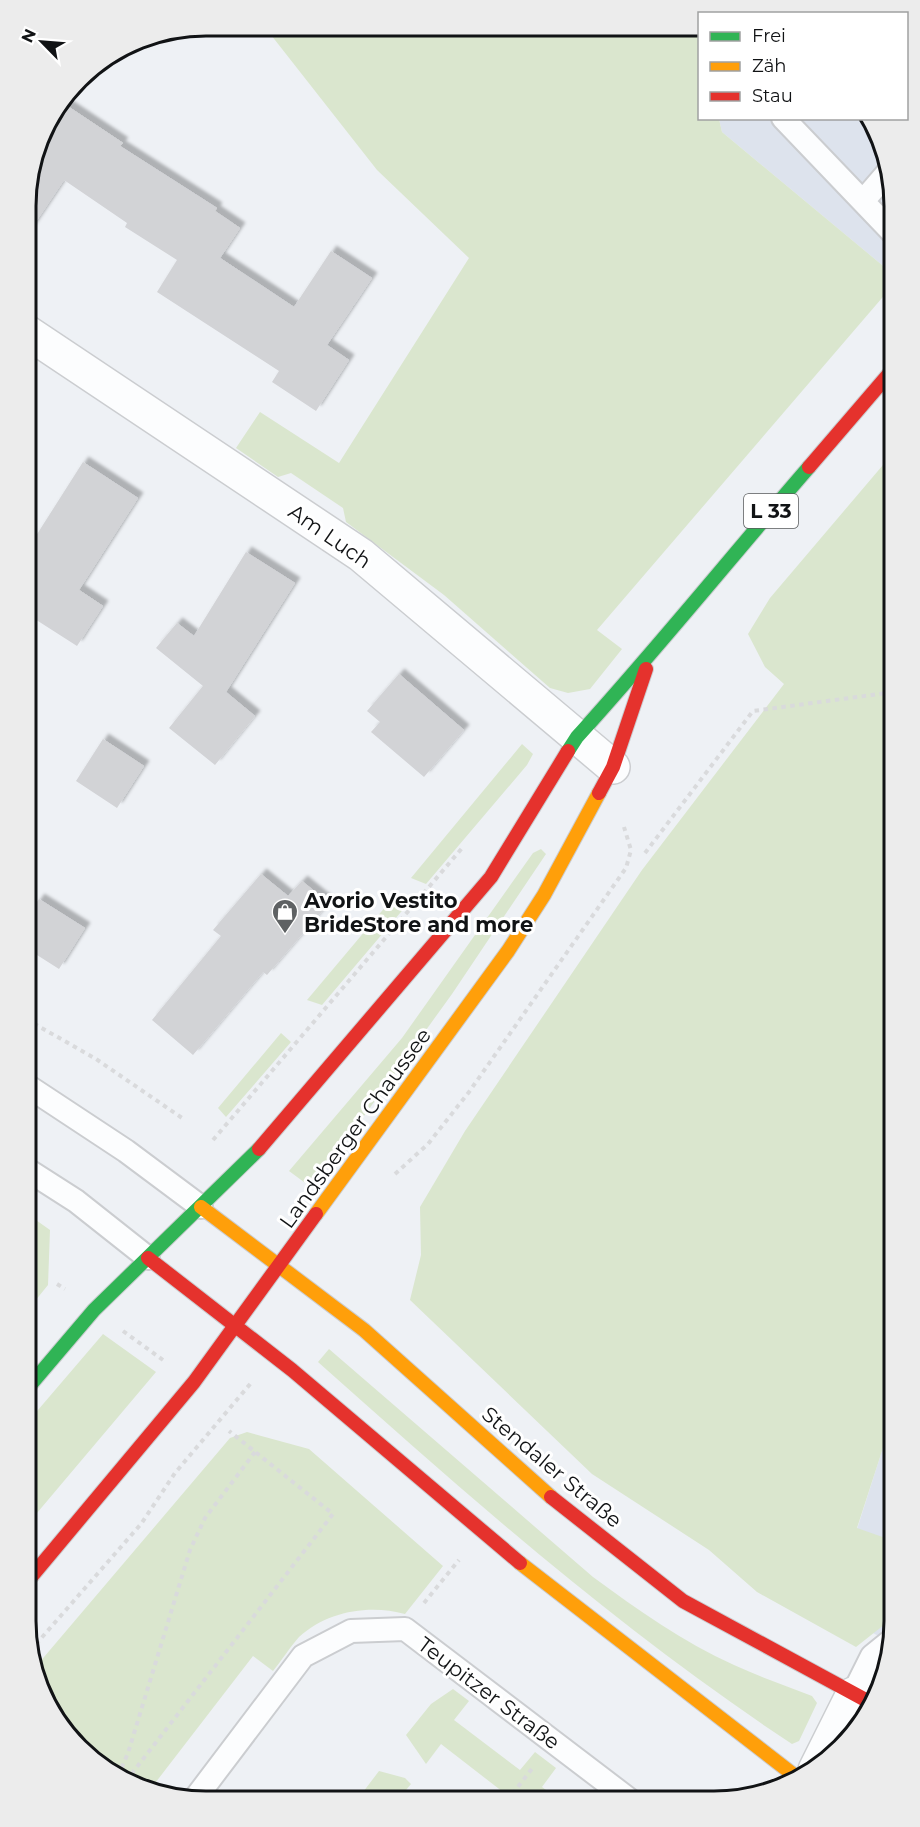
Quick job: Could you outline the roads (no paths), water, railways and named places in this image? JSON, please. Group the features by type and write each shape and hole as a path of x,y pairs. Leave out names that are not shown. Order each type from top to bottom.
{"main road":[{"name":"Landsberger Chaussee","path":"36,1378 94,1310 250,1160 491,877 577,737 651,656 707,585 884,380"},
{"name":"Landsberger Chaussee","path":"36,1571 195,1382 508,951 572,845 613,767 651,656"},
{"name":"Stendaler Straße","path":"201,1207 364,1330 558,1503 683,1601 863,1699"},
{"path":"148,1258 292,1370 517,1560 790,1772"}],"street":[{"name":"Am Luch","path":"36,338 361,555 613,767"},
{"path":"836,1739 863,1699"}],"lane":[{"path":"785,120 884,223"},
{"path":"864,200 882,179"},
{"path":"36,1092 126,1151 201,1207"},
{"path":"36,1175 76,1201 148,1258"},
{"name":"Teupitzer Straße","path":"201,1791 303,1656 351,1631 405,1629 618,1791"},
{"path":"863,1699 872,1656 882,1648"}],"place":[{"name":"Avorio Vestito BrideStore and more","path":"285,935"}]}
